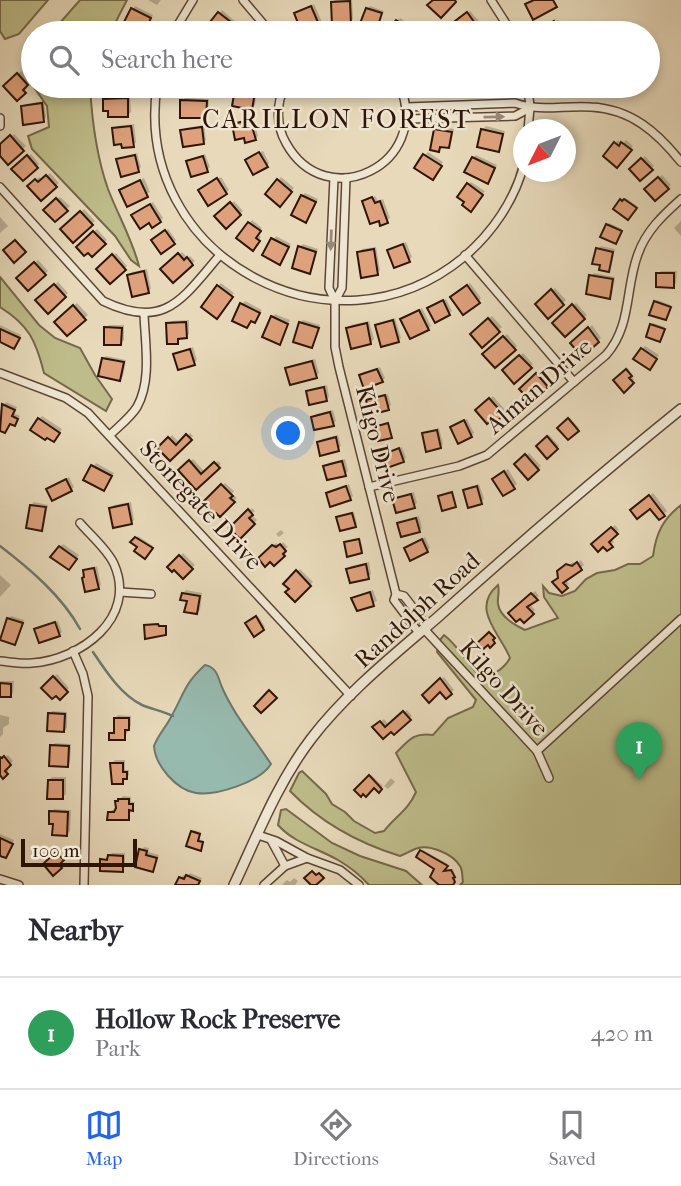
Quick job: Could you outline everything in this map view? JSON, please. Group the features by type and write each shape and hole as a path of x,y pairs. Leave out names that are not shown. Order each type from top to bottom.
{"street":[{"path":"180,21 193,0"},
{"path":"243,0 261,21"},
{"path":"491,0 504,21"},
{"path":"156,98 155,124 160,158 175,198 195,230 220,255 262,283 292,295 357,301 398,293 440,274 477,246 498,221 517,182"},
{"path":"281,98 278,109 282,137 291,153 303,165 318,174 334,178 358,177 376,169 392,155 402,138 407,119 404,98"},
{"path":"529,98 529,119"},
{"path":"407,107 515,103 530,108 592,107 623,114 645,124 681,162"},
{"path":"407,119 515,116 530,108"},
{"path":"0,118 0,126"},
{"name":"Kligo Drive","path":"334,178 329,288 335,301 337,357 396,594 394,600 424,629"},
{"name":"Kligo Drive","path":"335,301 342,288 346,178"},
{"path":"0,187 103,301 120,309 154,313 177,303 220,255"},
{"name":"Alman Drive","path":"369,488 459,466 487,455 606,355 619,338 625,320 633,271 642,244 661,218 681,199"},
{"path":"465,256 574,382"},
{"path":"110,435 128,418 143,392 146,372 144,313"},
{"name":"Stonegate Drive","path":"0,373 66,398 88,413 351,696"},
{"name":"Randolph Road","path":"234,885 300,754 323,724 424,629 549,519 681,409"},
{"path":"0,661 33,663 74,651 98,636 116,611 120,592 114,564 80,523"},
{"path":"120,592 152,593"},
{"path":"537,751 681,619"},
{"name":"Kilgo Drive","path":"424,629 537,751 549,778"},
{"path":"74,651 88,696 84,885"},
{"path":"258,835 340,870 359,885"},
{"path":"271,840 285,866"},
{"path":"264,885 285,866 307,858"},
{"path":"0,879 19,885"}],"shaded area":[{"path":"0,0 48,0 30,21 21,21 19,34 5,39 0,31"},
{"path":"80,0 127,0 116,21 62,21"},
{"path":"41,98 91,98 100,164 139,266 131,260 115,236 32,149 28,136 49,127 47,106"},
{"path":"0,277 39,325 55,338 80,348 112,399 106,411 44,373 38,352 25,327 0,307"},
{"path":"681,505 681,885 460,885 463,882 461,868 446,854 427,847 400,856 369,845 327,822 290,791 302,771 326,794 332,804 354,821 375,833 384,831 406,808 416,792 396,753 416,736 433,735 448,718 473,707 476,700 437,652 439,641 444,635 483,679 491,675 502,668 510,658 487,612 490,594 498,585 499,609 508,620 521,628 525,630 558,618 544,597 543,586 549,593 562,596 575,591 586,579 597,573 615,570 628,564 640,564 653,556 661,527"},
{"path":"286,809 332,843 360,856 406,871 422,885 369,885 342,863 284,831 278,825 281,810"}],"water":[{"path":"205,665 216,672 231,706 271,764 248,782 226,790 196,793 181,787 168,776 158,761 154,746 188,684"}],"building":[{"path":"433,0 456,2 441,18 427,5"},
{"path":"534,0 553,0 557,7 533,20 525,4"},
{"path":"350,1 351,21 332,21 331,2"},
{"path":"311,6 317,21 297,21 294,13"},
{"path":"131,8 151,18 150,21 124,21"},
{"path":"366,8 382,13 379,21 361,21"},
{"path":"218,12 230,21 211,21"},
{"path":"467,12 473,21 455,21"},
{"path":"17,73 21,77 21,97 17,101 3,86"},
{"path":"128,98 128,117 108,117 108,111 103,111 103,99"},
{"path":"233,98 254,98 252,110 232,106"},
{"path":"180,100 207,101 206,118 180,118"},
{"path":"42,103 44,122 23,125 21,106"},
{"path":"250,120 256,140 245,143 244,138 235,140 232,124"},
{"path":"131,126 134,147 122,148 121,144 114,145 112,128"},
{"path":"202,127 204,144 183,147 180,130"},
{"path":"434,129 452,132 449,148 440,147 439,152 430,150"},
{"path":"481,129 503,134 499,152 477,147"},
{"path":"10,135 24,151 8,165 0,156 0,144"},
{"path":"614,142 619,146 621,142 632,150 617,168 603,156"},
{"path":"259,152 268,167 253,175 245,160"},
{"path":"423,154 442,166 433,180 414,168"},
{"path":"27,155 38,168 23,181 11,169"},
{"path":"135,155 139,172 121,177 116,159"},
{"path":"203,156 208,172 191,177 186,161"},
{"path":"472,157 495,168 488,184 464,172"},
{"path":"641,158 653,170 640,181 629,169"},
{"path":"46,175 57,187 41,201 27,186"},
{"path":"658,177 669,189 655,201 644,189"},
{"path":"217,178 227,194 208,206 198,190"},
{"path":"277,179 292,192 280,207 265,194"},
{"path":"140,180 148,197 127,207 119,190"},
{"path":"467,183 483,195 471,212 457,197"},
{"path":"301,195 316,202 306,223 291,215"},
{"path":"372,197 375,203 380,201 388,223 380,226 379,221 370,224 362,201"},
{"path":"56,198 68,211 55,222 43,210"},
{"path":"620,199 637,208 628,220 613,209"},
{"path":"230,202 241,215 226,229 214,216"},
{"path":"150,204 161,222 152,228 149,223 140,229 131,215"},
{"path":"80,211 93,225 73,243 60,229"},
{"path":"248,222 261,231 256,238 260,241 253,251 236,238"},
{"path":"606,224 622,231 616,244 600,237"},
{"path":"165,230 175,244 161,254 151,240"},
{"path":"93,231 106,244 92,257 88,253 84,256 76,247"},
{"path":"271,238 289,247 280,265 262,255"},
{"path":"15,240 26,252 14,263 3,250"},
{"path":"403,244 410,262 394,268 387,250"},
{"path":"298,246 316,252 310,274 292,268"},
{"path":"596,248 613,252 609,272 599,270 600,265 592,264"},
{"path":"374,249 378,275 361,278 357,252"},
{"path":"178,253 184,260 187,257 193,265 173,283 160,269"},
{"path":"112,254 126,270 110,284 96,269"},
{"path":"34,262 46,275 28,291 16,278"},
{"path":"144,271 149,293 132,297 127,275"},
{"path":"656,273 674,273 674,288 656,287"},
{"path":"589,275 613,279 610,299 586,294"},
{"path":"54,284 66,297 48,314 35,300"},
{"path":"217,285 233,297 217,319 201,307"},
{"path":"467,285 480,303 463,315 450,297"},
{"path":"551,289 564,305 548,319 535,304"},
{"path":"443,300 450,315 435,323 427,308"},
{"path":"654,301 671,307 666,320 649,315"},
{"path":"240,303 260,313 255,323 251,321 247,328 232,321"},
{"path":"572,304 585,319 565,337 552,323"},
{"path":"73,305 86,320 67,336 54,322"},
{"path":"419,310 429,330 410,339 400,319"},
{"path":"271,316 288,324 280,345 262,337"},
{"path":"488,318 500,332 482,348 470,334"},
{"path":"393,320 399,342 381,347 375,325"},
{"path":"186,322 187,338 178,339 178,344 167,344 166,323"},
{"path":"299,322 319,328 312,348 293,342"},
{"path":"367,323 371,344 351,349 346,328"},
{"path":"650,324 665,329 660,342 646,337"},
{"path":"104,327 122,328 121,345 104,345"},
{"path":"588,327 599,342 582,357 570,343"},
{"path":"0,329 20,338 14,349 0,342"},
{"path":"503,336 516,350 495,368 482,354"},
{"path":"641,348 657,359 650,370 633,359"},
{"path":"190,349 195,365 178,370 173,354"},
{"path":"519,355 532,368 514,384 502,370"},
{"path":"102,358 124,362 120,381 98,376"},
{"path":"312,361 317,378 290,385 285,368"},
{"path":"377,369 383,382 364,389 359,375"},
{"path":"626,369 634,383 624,393 613,380"},
{"path":"536,373 548,387 531,402 519,389"},
{"path":"324,387 327,401 309,405 306,391"},
{"path":"385,395 389,410 370,415 366,400"},
{"path":"489,398 504,415 495,423 492,420 487,424 475,410"},
{"path":"2,404 15,410 12,416 18,419 15,426 10,424 5,433 0,431"},
{"path":"330,412 334,426 314,430 311,417"},
{"path":"38,418 60,433 54,442 47,438 45,440 30,430"},
{"path":"568,418 579,431 568,440 557,428"},
{"path":"464,420 472,437 458,444 450,427"},
{"path":"388,423 392,438 378,441 374,427"},
{"path":"437,430 441,448 426,452 422,433"},
{"path":"186,434 192,440 170,461 157,448 168,437 176,445"},
{"path":"547,436 558,449 547,459 536,446"},
{"path":"336,437 339,451 320,456 317,442"},
{"path":"399,448 404,462 384,469 379,456"},
{"path":"525,454 539,470 528,480 514,464"},
{"path":"189,460 201,474 214,462 220,468 196,490 178,470"},
{"path":"342,461 346,476 327,480 323,466"},
{"path":"91,465 112,476 104,491 83,480"},
{"path":"504,471 515,489 503,496 492,479"},
{"path":"66,479 72,491 52,501 46,489"},
{"path":"221,484 233,496 230,498 235,502 220,517 216,513 212,514 202,503"},
{"path":"346,486 351,500 330,507 326,493"},
{"path":"477,486 482,504 468,508 463,490"},
{"path":"452,492 456,507 442,511 438,496"},
{"path":"411,494 415,508 396,513 392,499"},
{"path":"649,495 665,516 659,520 650,509 637,519 630,510"},
{"path":"128,504 132,524 113,528 109,508"},
{"path":"30,505 46,507 42,531 26,528"},
{"path":"248,509 253,515 249,518 255,524 240,539 229,528"},
{"path":"352,513 356,527 340,531 336,517"},
{"path":"416,518 420,532 401,537 397,523"},
{"path":"611,527 618,534 609,542 613,547 607,551 603,547 598,552 591,544"},
{"path":"135,537 153,548 145,559 134,551 137,547 130,542"},
{"path":"359,539 362,553 347,557 344,542"},
{"path":"422,539 428,552 410,561 404,548"},
{"path":"280,544 286,551 283,554 285,556 274,566 270,562 265,567 258,558 272,545 276,547"},
{"path":"59,546 77,559 69,570 50,557"},
{"path":"179,555 193,569 183,579 167,567"},
{"path":"577,562 582,570 563,583 568,588 562,593 552,582 558,578 557,571 566,564 572,566"},
{"path":"366,564 369,579 350,583 346,569"},
{"path":"94,568 99,589 85,592 83,570"},
{"path":"296,570 311,586 295,602 285,592 289,589 283,584"},
{"path":"370,592 374,606 357,611 351,598"},
{"path":"182,593 200,596 197,614 184,612 187,601 180,600"},
{"path":"531,593 538,600 527,607 534,614 524,623 520,619 516,622 508,613"},
{"path":"256,616 264,630 254,637 245,623"},
{"path":"7,618 23,623 15,645 0,640"},
{"path":"55,622 60,636 39,643 34,629"},
{"path":"144,625 166,626 166,635 145,639"},
{"path":"489,632 495,638 495,643 481,651 475,645"},
{"path":"53,676 68,692 60,700 56,696 52,699 41,688"},
{"path":"440,678 452,694 446,699 440,692 429,703 422,695"},
{"path":"0,683 11,684 11,697 0,697"},
{"path":"269,690 277,698 261,713 254,706"},
{"path":"403,711 411,720 394,735 391,732 383,739 372,727 380,721 385,727"},
{"path":"48,713 65,714 64,732 47,731"},
{"path":"114,718 129,718 129,730 125,730 125,740 109,740 109,733 114,733"},
{"path":"50,745 69,746 68,767 49,766"},
{"path":"4,756 11,765 5,771 8,774 3,779 0,775 0,757"},
{"path":"110,763 123,763 123,772 127,772 127,779 123,779 123,784 112,784"},
{"path":"369,775 382,789 379,793 374,788 366,797 363,794 361,797 354,790"},
{"path":"48,780 63,780 63,799 47,799"},
{"path":"129,799 129,804 133,804 133,811 129,810 129,820 107,820 108,812 114,812 115,801"},
{"path":"49,811 68,812 67,836 52,835 53,824 49,824"},
{"path":"191,831 200,834 198,841 203,842 201,851 186,846"},
{"path":"0,838 13,844 6,858 0,856"},
{"path":"139,849 147,851 146,855 157,858 153,872 135,867"},
{"path":"420,850 448,866 444,871 451,870 455,877 453,885 439,885 430,877 434,869 416,857"},
{"path":"56,852 64,860 59,865 62,868 53,876 43,864"},
{"path":"108,855 123,856 123,872 100,871 100,859 107,860"},
{"path":"312,871 324,878 316,885 311,885 304,878"},
{"path":"186,875 200,881 198,885 175,885 179,877 184,879"}],"waterway":[{"path":"0,546 55,594 80,629"},
{"path":"93,652 114,681 134,701 173,716"}],"place":[{"name":"Hollow Rock Preserve","path":"639,780"}],"district":[{"name":"CARILLON FOREST","path":"337,119"}]}
